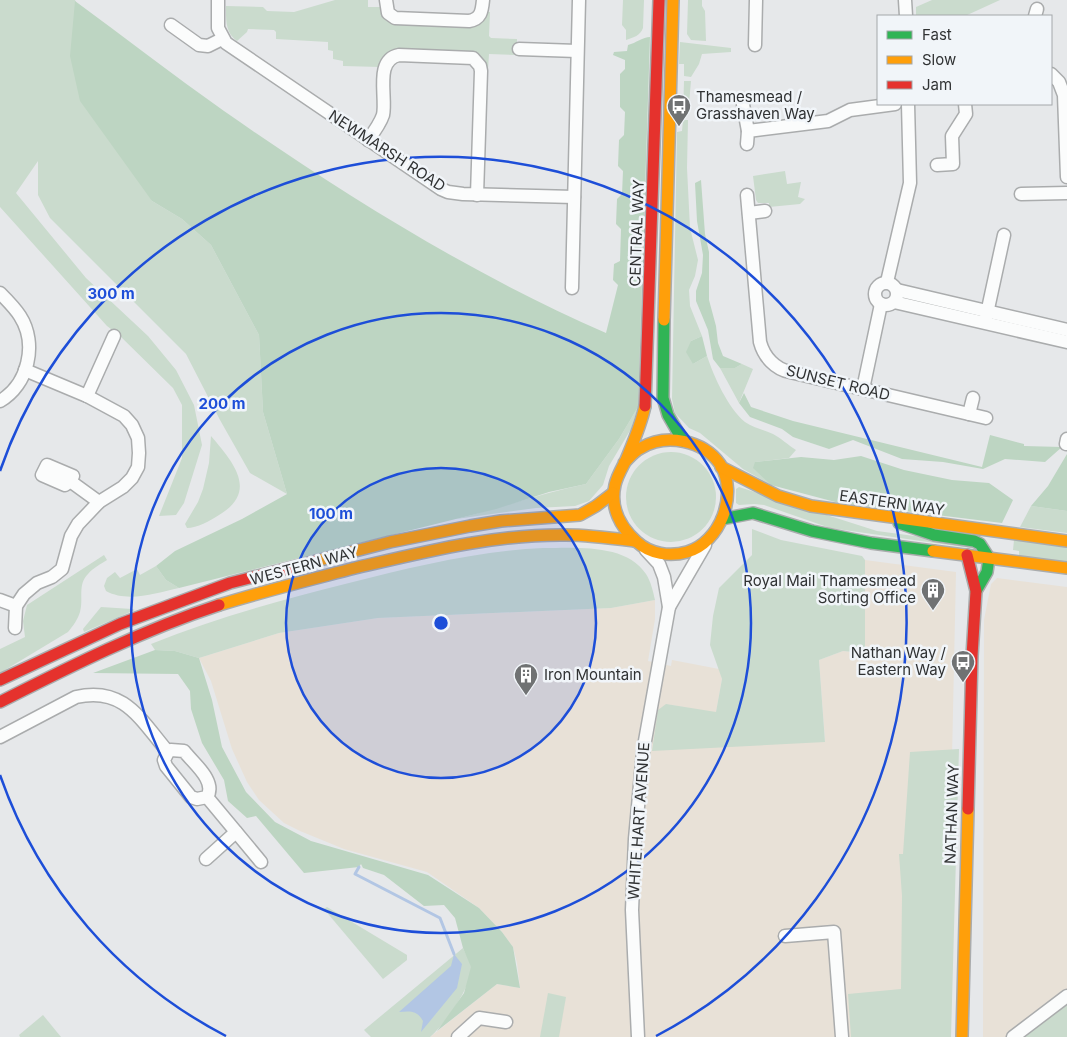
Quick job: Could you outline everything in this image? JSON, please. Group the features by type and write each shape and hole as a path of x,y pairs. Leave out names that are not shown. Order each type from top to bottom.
{"main road":[{"name":"CENTRAL WAY","path":"624,463 639,429 644,414 646,398 659,0"},
{"name":"CENTRAL WAY","path":"673,0 663,398 665,410 683,441"},
{"path":"669,439 701,447 722,467 727,486 726,507 722,519 706,543 690,551 671,555 653,552 639,545 624,531 614,508 613,493 614,484 624,463 639,448 657,441 669,439"},
{"name":"EASTERN WAY","path":"722,467 761,489 795,502 835,511 1067,541"},
{"name":"WESTERN WAY","path":"0,680 120,624 230,584 390,542 470,526 501,521 580,515 613,493"},
{"path":"722,519 753,513 833,536 1067,568"},
{"path":"881,516 934,535 974,541 980,544 989,558"},
{"name":"WESTERN WAY","path":"0,702 158,627 243,597 409,554 494,539 534,535 593,535 639,545"},
{"name":"NATHAN WAY","path":"962,1037 972,656 976,591 967,555"},
{"name":"NATHAN WAY","path":"976,591 987,572 989,558"}],"street":[{"path":"171,26 199,44 208,46 222,39 217,23 218,0"},
{"path":"386,0 388,13 395,18 469,21 479,17 483,0"},
{"path":"572,288 579,0"},
{"path":"755,45 756,0"},
{"path":"905,0 906,15"},
{"name":"NEWMARSH ROAD","path":"222,39 368,140 448,192 477,195 574,197"},
{"path":"519,49 577,51"},
{"path":"368,140 382,117 385,65 390,58 399,55 473,58 480,66 481,72 477,195"},
{"path":"1052,75 1066,95 1067,177"},
{"path":"742,99 748,131 747,144"},
{"path":"748,131 828,121 850,110 888,105"},
{"path":"862,389 890,295 910,183 908,105"},
{"path":"937,164 953,164 952,136 966,114 965,105"},
{"path":"1021,194 1067,192"},
{"name":"SUNSET ROAD","path":"747,195 760,342 764,353 775,366 784,371 986,418"},
{"path":"749,213 765,211"},
{"path":"986,317 1004,235"},
{"path":"0,293 21,317 29,342 29,358 25,370 17,386 0,401"},
{"path":"890,295 986,317 1067,330"},
{"path":"986,317 1067,342"},
{"path":"87,396 114,336"},
{"path":"14,628 16,606 24,594 37,583 52,577 62,569 71,536 78,524 99,502 123,487 132,478 138,467 139,453 138,438 132,425 124,416 87,396 25,370"},
{"path":"968,414 972,398"},
{"path":"1066,444 1067,439"},
{"path":"70,482 99,502"},
{"name":"WHITE HART AVENUE","path":"669,607 706,543"},
{"name":"WHITE HART AVENUE","path":"638,1037 632,910 635,830 643,752 669,607 664,576 659,564 639,545"},
{"path":"0,600 16,606"},
{"path":"0,737 76,697 102,694 114,697 125,704 168,752"},
{"path":"168,752 184,751 209,781 210,788 207,797"},
{"path":"168,752 164,760 166,766 191,797 197,799 207,797"},
{"path":"207,797 261,862"},
{"path":"206,859 236,832"},
{"path":"786,936 834,932 842,1037"},
{"path":"1013,1037 1067,996"},
{"path":"458,1037 479,1018 506,1022"}],"shaded area":[{"path":"865,560 956,572 946,1037 430,1037 497,984 520,988 513,947 502,932 479,908 427,872 344,849 300,831 284,823 259,800 247,782 232,749 211,681 199,658 279,633 378,618 611,608 655,600 655,619 648,661 671,666 672,660 719,669 722,679 716,713 666,704 825,741 819,660 843,651 865,653"},
{"path":"997,578 1067,587 1067,1004 1024,1037 983,1037 984,620 991,584"}],"green space":[{"path":"0,0 75,0 152,201 182,219 211,245 259,335 263,412 287,494 250,473 186,354 50,218 38,195 38,161 16,193 86,278 148,336 176,370 194,405 202,445 184,503 176,515 159,516 182,458 182,405 173,388 119,335 107,326 0,207"},
{"path":"335,0 368,0 368,7 382,7 385,16 470,25 486,12 490,12 489,36 491,38 517,39 517,55 489,54 488,70 484,70 484,66 398,52 380,67 343,66 343,61 333,59 333,51 328,50 328,42 276,39 276,32 274,30 248,29 237,41 228,30 226,6 263,7 267,11 294,12"},
{"path":"623,0 644,0 642,31 638,35 626,40 626,30 622,25"},
{"path":"688,0 702,0 702,6 705,11 706,41 691,40 687,34"},
{"path":"932,0 1000,0 967,15 916,15 916,7"},
{"path":"75,1 224,111 362,203 457,259 556,310 606,333 618,285 613,280 614,264 620,261 621,229 616,224 617,199 622,194 623,171 618,166 619,140 624,135 625,112 620,107 620,74 625,69 625,60 613,55 614,52 627,51 628,45 650,37 638,407 619,439 586,484 549,492 496,509 179,588 166,580 156,566 175,551 242,519 287,494 263,412 259,335 211,245 182,219 152,201 80,101 70,56"},
{"path":"680,42 731,48 731,52 702,54 699,64 691,77 684,76 684,64 679,64"},
{"path":"684,81 691,81 688,115 683,115"},
{"path":"683,120 688,120 687,168 690,228 698,260 695,276 689,290 690,306 702,336 691,341 693,364 707,356 722,392 739,416 748,424 776,436 796,450 789,458 755,462 771,485 743,469 700,433 689,428 675,413 672,399 677,132 682,131"},
{"path":"785,171 787,184 801,182 798,197 805,199 800,204 769,207 769,203 758,203 753,176"},
{"path":"701,180 705,234 709,252 709,300 716,326 718,343 723,356 742,364 735,368 720,368 713,359 708,330 696,301 696,291 702,273 703,255 697,221 695,183"},
{"path":"702,336 707,356 693,364 686,352 691,341"},
{"path":"742,364 753,369 739,403 720,368 735,368"},
{"path":"744,393 751,407 793,421 982,467 990,435 1024,444 1024,446 1062,447 1045,462 1005,459 983,469 943,462 902,459 853,440 829,449 793,437 782,429 750,417 739,403"},
{"path":"638,407 631,429 609,466 603,485 589,501 575,506 536,508 456,519 586,484 619,439"},
{"path":"211,436 234,466 240,486 238,496 231,506 208,522 187,528 185,524 203,489 209,463"},
{"path":"671,452 688,455 703,465 713,480 716,497 713,514 703,529 688,539 671,542 654,539 639,529 629,514 626,497 629,480 639,465 654,455"},
{"path":"1067,454 1067,511 1031,506 1048,486"},
{"path":"861,456 904,470 952,480 989,483 1013,500 1002,523 839,503 771,485 753,468 755,462 801,457 834,460"},
{"path":"739,487 877,531 967,543 977,549 830,528 764,505 739,505 736,503 736,489"},
{"path":"1031,506 1067,511 1067,533 1020,527"},
{"path":"752,529 781,540 862,556 865,560 865,653 843,651 819,660 825,742 652,751 658,710 666,704 716,712 722,679 710,645 713,616 719,588 752,555"},
{"path":"1014,540 1067,547 1067,562 1019,556 1019,551 1013,550"},
{"path":"543,548 599,549 626,557 637,564 646,574 651,583 655,600 611,608 378,618 279,633 199,658 175,651 155,650 151,644 249,610 373,577 469,556"},
{"path":"104,555 107,560 92,570 85,578 82,587 80,612 68,632 0,673 0,649 25,637 23,621 27,605"},
{"path":"156,566 166,580 179,588 133,597 115,595 106,591 104,586 107,578 115,572 120,578 137,569 140,575"},
{"path":"101,607 135,610 84,632 83,629"},
{"path":"155,650 175,651 199,658 212,700 222,747 246,792 275,822 311,841 428,875 479,908 502,932 513,947 520,988 497,984 437,1031 464,993 471,967 463,948 455,918 444,905 424,906 384,875 363,868 361,864 359,867 304,873 256,816 247,818 228,801 224,780 202,743 191,709 190,691 178,674 93,673"},
{"path":"959,749 951,1037 851,1037 848,994 901,989 902,896 899,854 903,854 910,752"},
{"path":"327,907 407,955 407,960 383,979 324,909"},
{"path":"463,948 471,966 467,984 450,1015 430,1037 371,1037 364,1030"},
{"path":"548,993 566,997 559,1037 540,1037"},
{"path":"1067,1005 1067,1037 1024,1037"},
{"path":"43,1015 61,1037 20,1037 19,1035"}],"water":[{"path":"454,954 462,964 457,988 421,1032 423,1021 416,1013 399,1012 451,966"}],"waterway":[{"path":"359,867 355,874 440,918 454,954"}],"traffic: fast":[{"path":"664,320 663,398 668,415 683,441"},
{"path":"722,519 753,513 812,531 871,543 933,551"},
{"path":"899,523 934,535 974,541 980,544 989,558 987,572 976,591"}],"traffic: slow":[{"path":"664,320 673,0"},
{"path":"624,463 638,449 651,443 672,440 694,444 713,456 720,464 728,489 727,503 723,516 709,539 699,547 687,552 674,554 654,552 637,542 621,523 615,509 615,485 618,475 637,434 645,406"},
{"path":"721,467 778,496 811,506 1067,541"},
{"path":"316,561 390,542 470,526 501,521 580,515 613,493"},
{"path":"219,605 355,568 459,545 539,535 592,536 634,541"},
{"path":"933,551 1067,568"},
{"path":"962,1037 968,809"}],"traffic: jam":[{"path":"645,406 659,0"},
{"path":"967,555 976,591 972,656 968,809"},
{"path":"0,680 120,624 230,583 316,561"},
{"path":"0,702 135,637 219,605"}],"place":[{"name":"Thamesmead / Grasshaven Way","path":"679,127"},
{"name":"Royal Mail Thamesmead Sorting Office","path":"933,611"},
{"name":"Nathan Way / Eastern Way","path":"963,683"},
{"name":"Iron Mountain","path":"526,696"}]}
